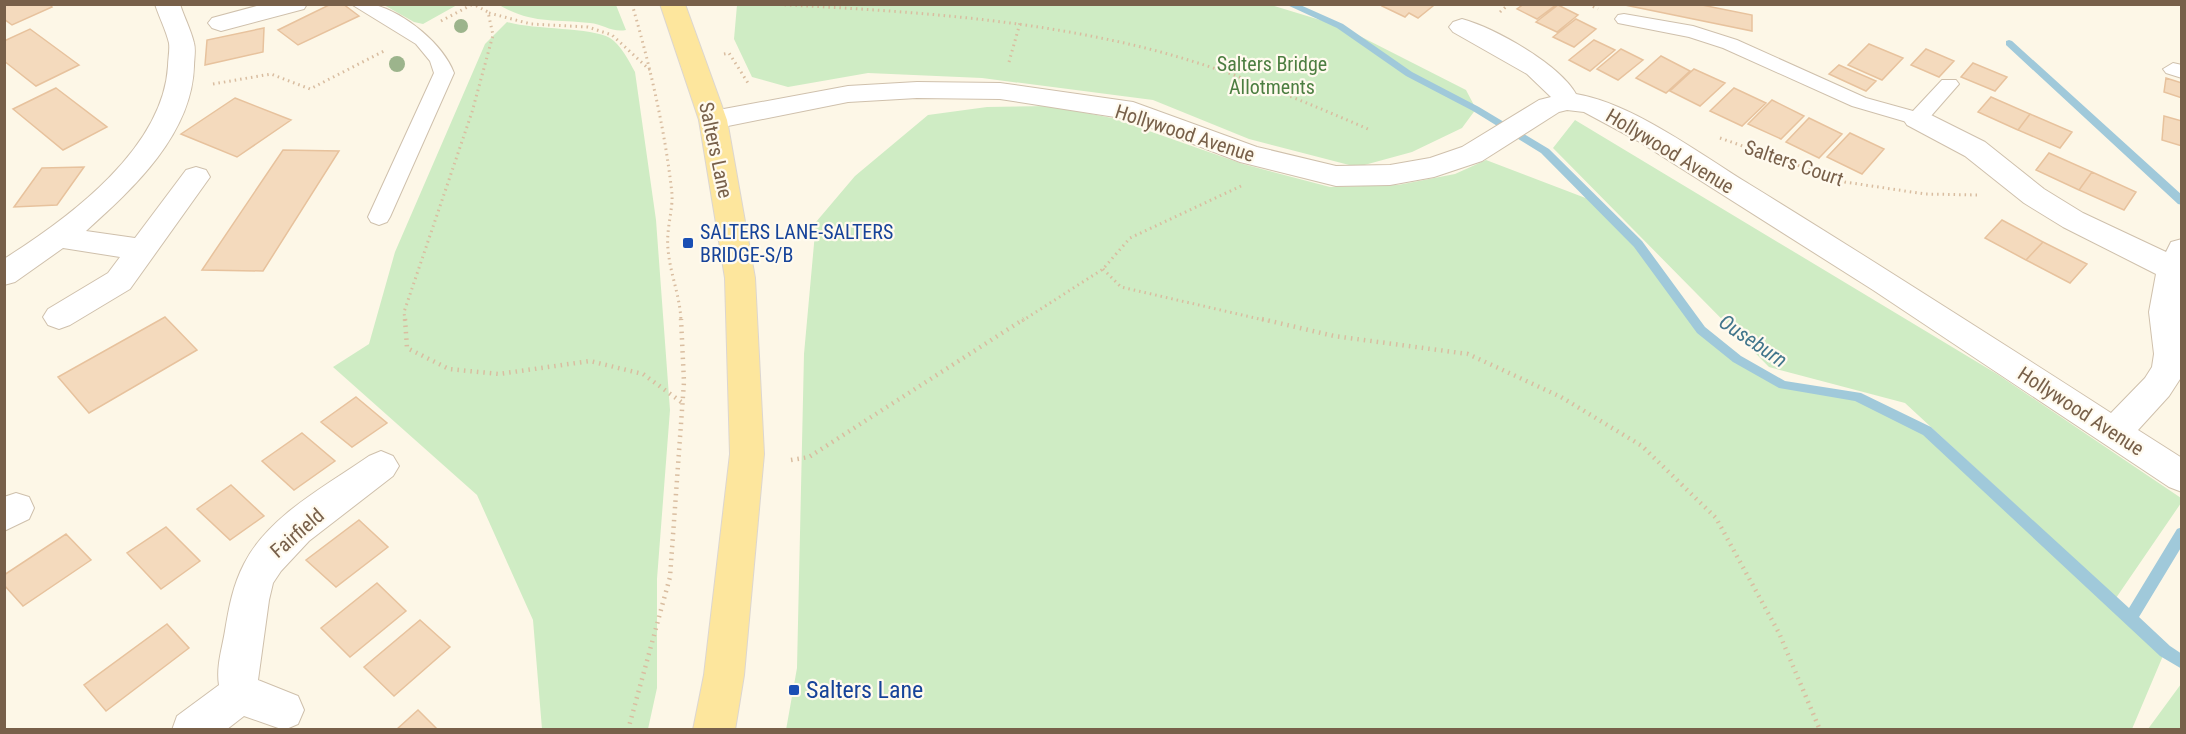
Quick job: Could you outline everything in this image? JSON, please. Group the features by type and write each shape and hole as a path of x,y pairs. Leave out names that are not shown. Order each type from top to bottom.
{"main road":[{"name":"Salters Lane","path":"672,4 713,120 740,278 747,454 724,675 714,729"}],"street":[{"path":"4,274 59,237 107,199 126,178 159,132 177,90 183,46 176,20 167,4"},
{"path":"221,23 295,4"},
{"path":"1462,27 1547,75 1563,91 1567,101"},
{"name":"Hollywood Avenue","path":"713,120 848,94 917,90 999,91 1133,111 1250,155 1336,177 1390,175 1434,167 1472,154 1549,106 1567,101 1591,105 1658,141 1884,282 2181,477"},
{"path":"1917,119 1975,149 2034,196 2094,231 2176,259 2165,321 2172,357 2165,377 2114,432"},
{"path":"59,317 119,281 196,177"},
{"path":"59,237 143,250"},
{"name":"Fairfield","path":"241,693 237,681 237,666 244,620 258,574 270,554 286,538 381,466"},
{"path":"192,729 241,693 251,701 284,710"}],"lane":[{"path":"360,4 415,35 438,55 444,74 379,217"},
{"path":"1623,19 1693,32 1730,44 1859,102 1917,119 1949,84"}],"path":[{"path":"473,4 488,12 531,24 588,27 612,35 652,72"},
{"path":"628,729 670,577 684,404 680,296 669,263 666,230 672,197 652,72 632,4"},
{"path":"768,4 902,10 1020,23 1134,45 1226,73 1316,106 1368,129"},
{"path":"488,12 493,35 472,112 404,312 407,348 449,369 499,374 590,361 643,374 684,404"},
{"path":"999,91 1020,23"},
{"path":"177,90 271,74 310,89 415,35"},
{"name":"Salters Court","path":"1718,137 1845,182 1875,188 1925,194 2034,196"},
{"path":"791,460 809,457 1103,269 1130,238 1285,165"},
{"path":"1103,269 1121,287 1334,336 1468,354 1562,397 1642,446 1716,518 1779,633 1820,729"}],"green space":[{"path":"457,4 423,24 414,22 384,5"},
{"path":"499,5 616,5 626,30 590,23 543,20 522,15"},
{"name":"Salters Bridge Allotments","path":"737,5 1271,5 1340,26 1466,90 1476,109 1462,128 1412,152 1357,167 1249,139 1153,100 982,78 868,73 788,87 752,77 734,39"},
{"path":"507,22 601,34 618,45 635,72 656,220 670,410 657,579 657,688 648,729 542,729 533,620 477,495 333,367 369,344 395,252 485,44"},
{"path":"1050,106 1112,118 1243,164 1330,187 1398,185 1455,174 1486,160 1596,202 1638,244 1701,330 1737,359 1783,385 1857,396 1927,431 2165,651 2132,729 786,730 797,668 804,354 816,222 855,176 928,115 987,107"},
{"path":"1575,120 1997,374 2181,498 2181,503 2116,598 1905,403 1769,367 1553,148"},
{"path":"2181,684 2181,729 2148,729"}],"building":[{"path":"4,4 49,4 52,7 12,25 4,19"},
{"path":"331,4 343,4 359,16 298,45 278,30"},
{"path":"1384,4 1429,4 1433,6 1418,18 1409,13 1405,17 1382,6"},
{"path":"1524,4 1557,4 1537,19 1517,9"},
{"path":"1620,4 1697,4 1752,15 1752,31"},
{"path":"1558,5 1578,15 1557,32 1536,22"},
{"path":"1576,19 1596,29 1574,47 1553,37"},
{"path":"264,28 263,52 205,65 207,40"},
{"path":"30,29 79,65 36,86 4,61 4,41"},
{"path":"1594,40 1615,50 1590,71 1569,60"},
{"path":"1869,44 1903,58 1882,80 1848,65"},
{"path":"1621,49 1643,60 1618,80 1597,69"},
{"path":"1926,49 1954,61 1939,77 1911,65"},
{"path":"1661,56 1690,71 1666,93 1636,78"},
{"path":"1973,63 2007,77 1995,91 1961,77"},
{"path":"1839,65 1876,81 1866,91 1829,74"},
{"path":"1694,69 1725,83 1700,106 1670,91"},
{"path":"2166,78 2182,83 2182,98 2164,92"},
{"path":"56,88 107,127 63,150 13,109"},
{"path":"1734,88 1766,103 1742,126 1710,111"},
{"path":"1991,97 2030,114 2018,130 1978,112"},
{"path":"235,98 291,120 237,157 181,134"},
{"path":"1772,100 1804,116 1781,139 1748,124"},
{"path":"2030,114 2072,132 2060,148 2018,130"},
{"path":"2164,116 2182,121 2182,146 2162,140"},
{"path":"1809,118 1842,134 1819,158 1786,142"},
{"path":"1850,133 1884,149 1862,174 1827,157"},
{"path":"283,150 339,151 263,271 202,270"},
{"path":"2049,153 2092,172 2079,190 2036,170"},
{"path":"84,167 57,205 14,207 42,168"},
{"path":"2092,172 2136,192 2124,210 2079,190"},
{"path":"2002,220 2043,242 2026,260 1985,238"},
{"path":"2043,242 2087,264 2070,283 2026,260"},
{"path":"165,317 197,350 89,413 58,377"},
{"path":"356,397 387,423 352,447 321,422"},
{"path":"302,433 335,461 294,490 262,461"},
{"path":"231,485 264,516 230,540 197,509"},
{"path":"359,520 388,547 336,587 306,560"},
{"path":"166,527 200,561 161,589 127,553"},
{"path":"66,534 91,560 23,606 4,585 4,575"},
{"path":"377,583 406,611 350,657 321,628"},
{"path":"420,620 450,647 394,696 364,667"},
{"path":"167,624 189,648 106,711 84,685"},
{"path":"418,710 438,730 396,730"}],"waterway":[{"name":"Ouseburn","path":"1289,4 1340,26 1409,74 1476,109 1545,151 1638,244 1701,330 1737,359 1783,385 1857,396 1927,431 2130,619"},
{"path":"2009,43 2182,201"},
{"path":"2130,619 2182,533"},
{"name":"Ouseburn","path":"2130,619 2165,651 2182,662"}],"place":[{"name":"SALTERS LANE-SALTERS BRIDGE-S/B","path":"688,243"},
{"name":"Salters Lane","path":"794,690"}]}
